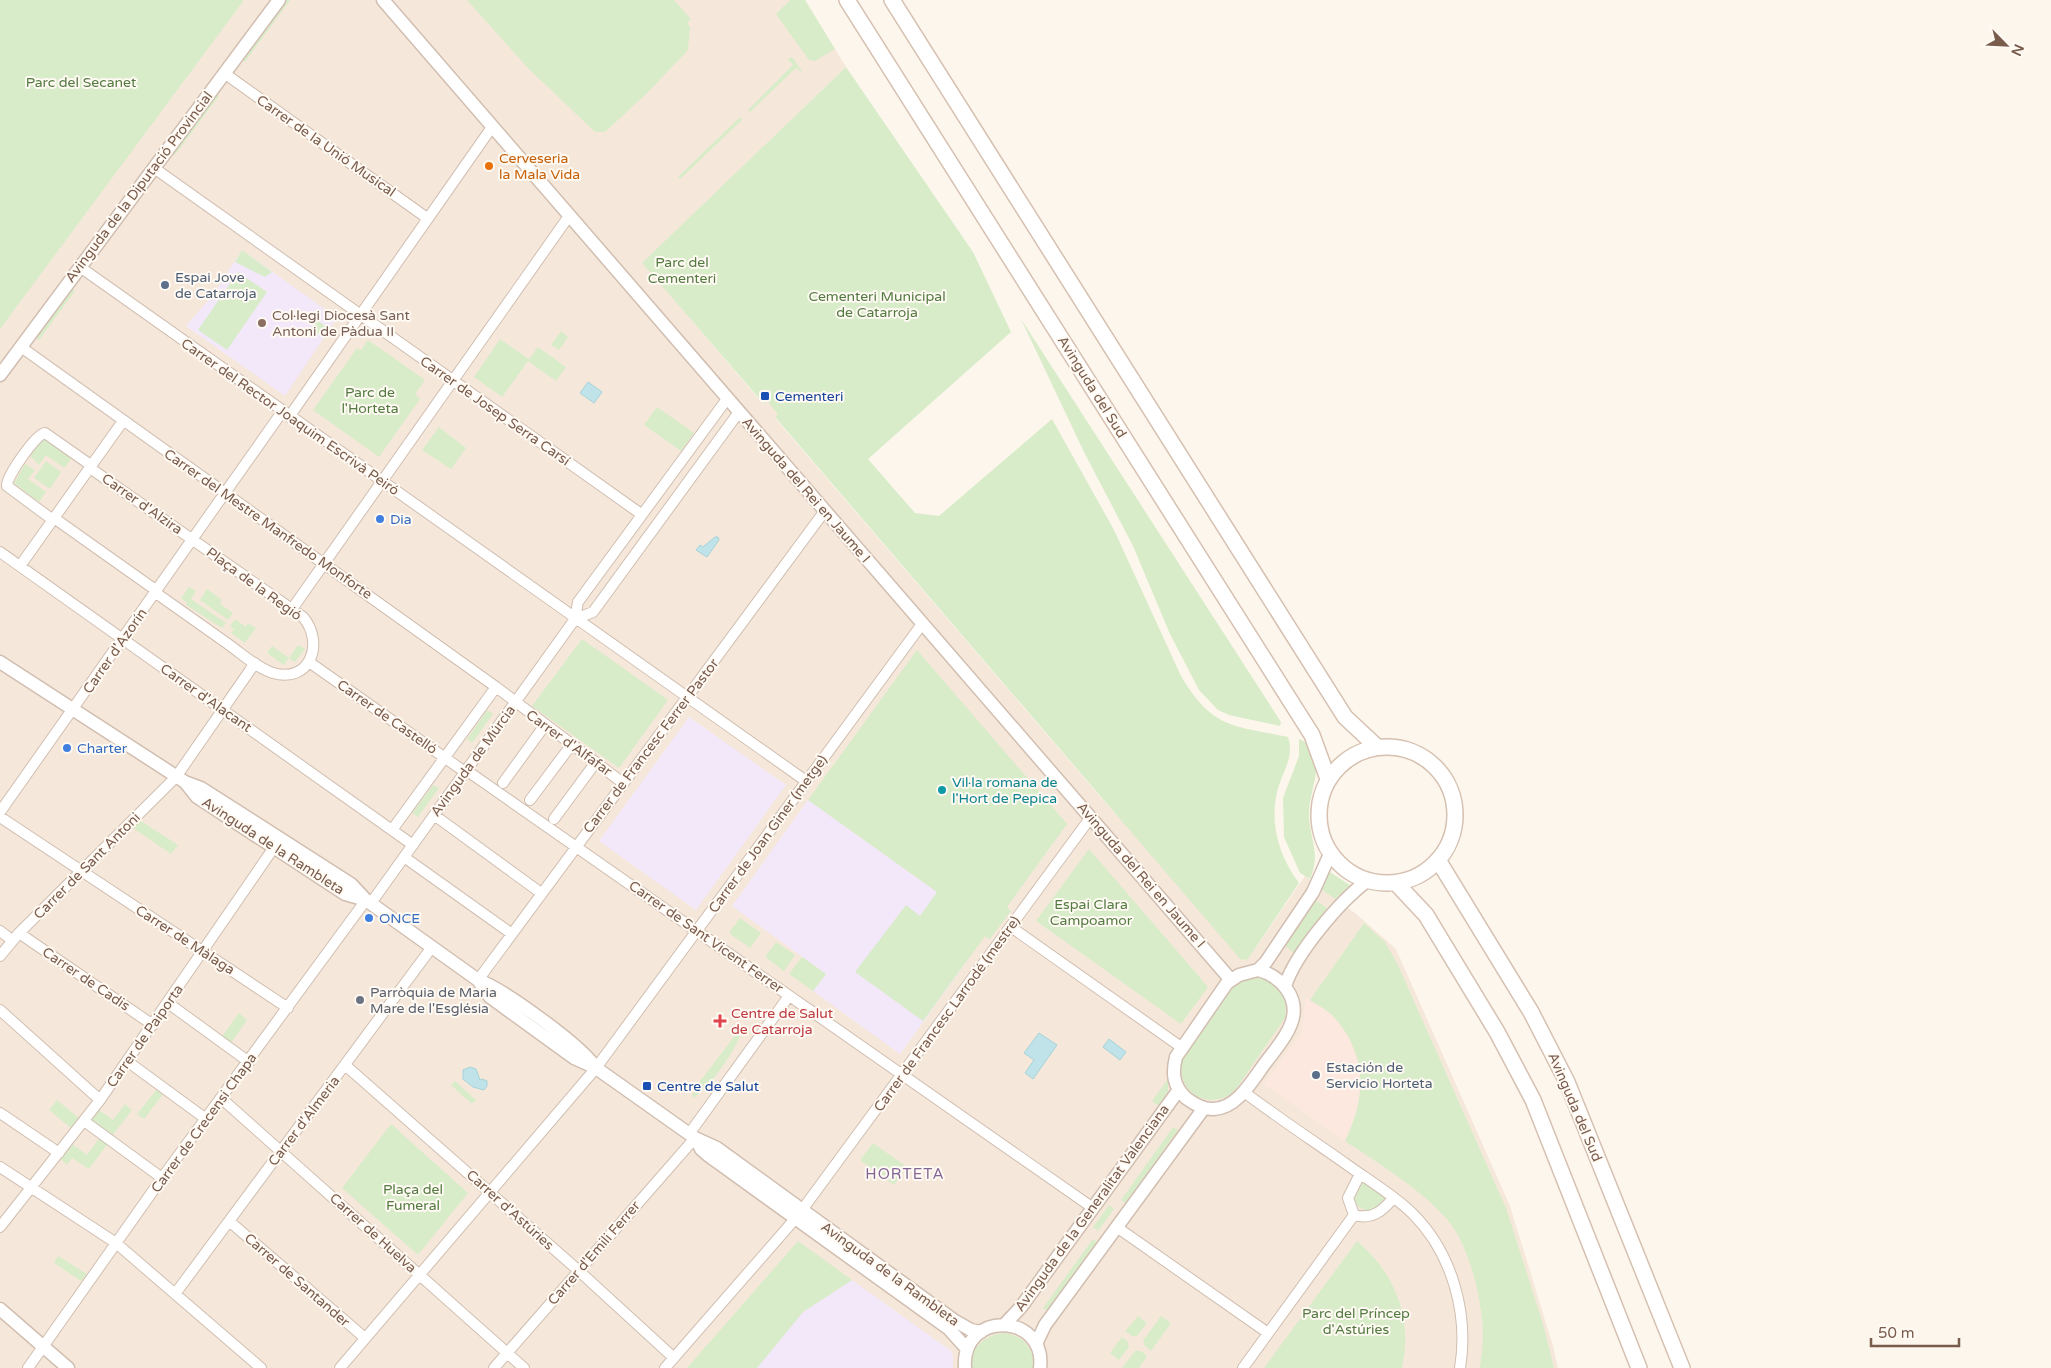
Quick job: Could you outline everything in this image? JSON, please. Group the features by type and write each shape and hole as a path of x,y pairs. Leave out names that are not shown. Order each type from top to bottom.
{"main road":[{"name":"Avinguda del Sud","path":"847,0 1312,735 1328,779"},
{"path":"892,0 1345,717 1376,746"},
{"path":"1376,746 1400,747 1421,755 1439,770 1451,790 1455,808 1454,827 1448,845 1438,860 1419,875 1396,883 1367,881 1346,870 1330,854 1321,836 1318,816 1320,797 1328,779 1346,760 1357,752 1376,746"},
{"name":"Avinguda del Sud","path":"1438,860 1531,1012 1567,1082 1682,1368"},
{"path":"1396,883 1426,915 1497,1032 1533,1100 1639,1368"}],"street":[{"name":"Avinguda de la Diputació Provincial","path":"0,375 279,0"},
{"name":"Avinguda del Rei en Jaume I","path":"383,0 824,512 1231,980"},
{"name":"Carrer de la Unió Musical","path":"224,73 427,218"},
{"path":"193,541 359,315 492,127"},
{"name":"Carrer de Josep Serra Carsí","path":"154,168 641,514"},
{"path":"292,610 569,216"},
{"name":"Carrer del Rector Joaquim Escrivà Peiró","path":"80,268 574,619 806,781"},
{"name":"Carrer del Mestre Manfredo Monforte","path":"21,347 516,701"},
{"name":"Avinguda de Múrcia","path":"369,902 404,857 516,701 574,619 578,602 727,398"},
{"name":"Avinguda de Múrcia","path":"574,619 593,612 739,412"},
{"path":"20,566 124,421"},
{"name":"Carrer d'Alzira","path":"54,519 7,486 7,480 39,434 45,433 193,541"},
{"name":"Carrer de Francesc Ferrer Pastor","path":"478,980 824,512"},
{"path":"54,519 255,663 273,672 288,674 299,670 309,662"},
{"name":"Plaça de la Regió","path":"157,592 193,541 292,610 310,625 314,649 309,662"},
{"name":"Carrer d'Alacant","path":"0,552 412,845"},
{"name":"Carrer d'Azorín","path":"0,812 157,592"},
{"name":"Carrer de Joan Giner (metge)","path":"340,1368 596,1068 922,624"},
{"name":"Avinguda de la Rambleta","path":"0,662 180,780 197,797 277,842 345,894 369,902 478,980 490,997 574,1058 596,1068 692,1136 716,1148 949,1329 967,1349"},
{"name":"Carrer de Castelló","path":"309,662 465,771"},
{"name":"Carrer de Sant Antoni","path":"0,956 15,937 180,780 222,710 255,663"},
{"name":"Avinguda de Múrcia","path":"392,830 496,687"},
{"name":"Carrer d'Alfafar","path":"516,701 545,726 623,783"},
{"path":"503,783 545,726"},
{"path":"530,800 572,744"},
{"path":"554,819 596,762"},
{"name":"Carrer de Sant Vicent Ferrer","path":"465,771 1093,1208"},
{"path":"434,815 541,893"},
{"name":"Carrer de Màlaga","path":"0,817 288,1008"},
{"name":"Carrer de Francesc Larrodé (mestre)","path":"665,1368 799,1214 1091,817"},
{"name":"Carrer de Paiporta","path":"0,1227 100,1100 277,842"},
{"path":"1258,970 1274,976 1285,986 1293,1002 1291,1024 1244,1092 1227,1105 1215,1110 1204,1108 1191,1102 1178,1091 1173,1068 1181,1047 1231,980 1258,970 1266,962 1313,892 1330,854"},
{"path":"404,857 512,934"},
{"path":"1285,986 1290,973 1334,909 1367,881"},
{"name":"Carrer de Crecensi Chapa","path":"28,1368 162,1178 369,902"},
{"path":"1010,927 1181,1047"},
{"name":"Carrer de Cadis","path":"0,931 15,937 153,1025"},
{"name":"Carrer d'Almeria","path":"175,1294 432,947"},
{"name":"Carrer d'Emili Ferrer","path":"494,1368 579,1271 692,1136 790,996"},
{"path":"168,1003 249,1062"},
{"path":"0,1010 100,1100"},
{"path":"127,1061 206,1119"},
{"name":"Carrer d'Astúries","path":"345,1065 579,1271 674,1358"},
{"name":"Avinguda de la Generalitat Valenciana","path":"1004,1325 1022,1307 1178,1091"},
{"path":"1244,1092 1394,1198 1412,1213 1429,1233 1452,1274 1461,1320 1462,1356 1460,1368"},
{"name":"Carrer de Huelva","path":"222,1099 524,1368"},
{"path":"1036,1344 1045,1325 1118,1228 1204,1108"},
{"path":"0,1113 59,1153"},
{"path":"84,1121 162,1178"},
{"path":"0,1167 116,1243 261,1368"},
{"path":"1354,1215 1348,1198 1360,1174"},
{"path":"1354,1215 1362,1217 1374,1215 1381,1212 1394,1198"},
{"name":"Avinguda de la Rambleta","path":"799,1214 955,1321 971,1330 981,1332"},
{"path":"1243,1368 1354,1215"},
{"name":"Carrer de Santander","path":"229,1221 365,1338"},
{"path":"1118,1228 1268,1333"},
{"path":"0,1309 68,1368"},
{"path":"965,1368 967,1349 972,1339 990,1327 1004,1325 1017,1327 1026,1333 1036,1344 1039,1351 1040,1368"}],"shaded area":[{"path":"0,0 805,0 846,67 643,263 763,404 767,401 779,414 775,418 1103,800 1248,959 1305,876 1355,913 1396,949 1510,1206 1558,1368 0,1368"},
{"name":"Col·legi Diocesà Sant Antoni de Pàdua II","path":"242,250 337,318 285,396 186,326 213,295"},
{"path":"689,717 786,785 696,910 599,841"},
{"path":"808,800 937,892 972,954 900,1054 813,991 826,974 732,906"},
{"name":"Estación de Servicio Horteta","path":"1306,998 1334,1016 1350,1040 1359,1066 1361,1095 1356,1119 1345,1141 1264,1084 1302,1032"},
{"path":"852,1280 951,1351 953,1355 953,1368 757,1368 803,1312"}],"green space":[{"name":"Parc del Secanet","path":"0,0 244,0 0,329"},
{"path":"285,0 290,0 245,62 241,59"},
{"path":"467,0 674,0 691,19 687,23 690,27 688,50 647,93 605,132 595,132 528,68"},
{"path":"790,0 805,0 835,49 815,61 809,60 776,14"},
{"path":"790,57 793,58 803,73 796,68 750,112 748,110 793,65 788,59"},
{"path":"846,67 973,252 1011,332 868,459 915,513 939,516 1052,419 1114,530 1181,676 1192,693 1203,706 1225,722 1252,730 1288,737 1290,750 1276,798 1275,824 1285,861 1299,883 1248,959 1241,960 775,417 778,414 767,401 764,404 642,263"},
{"path":"215,94 219,96 175,155 172,153"},
{"path":"740,117 742,120 680,179 678,177"},
{"path":"242,250 272,272 265,277 235,262"},
{"path":"238,272 267,292 227,350 198,330"},
{"path":"71,288 75,291 39,340 35,337"},
{"path":"1021,319 1281,722 1280,726 1229,715 1218,710 1199,690 1170,634 1133,546 1084,452"},
{"path":"317,320 330,330 325,338 311,329"},
{"path":"561,331 568,337 559,350 551,345"},
{"path":"500,339 529,359 538,347 566,367 556,381 528,361 502,397 474,377"},
{"name":"Parc de l'Horteta","path":"368,340 425,380 415,394 420,399 379,457 313,410 357,348 361,350"},
{"path":"657,407 694,433 681,451 644,425"},
{"path":"439,427 466,448 451,469 422,450"},
{"path":"44,438 72,458 64,468 46,455 39,465 30,456"},
{"path":"46,461 61,472 50,489 34,478"},
{"path":"25,464 35,470 28,479 46,492 39,502 14,483"},
{"path":"189,587 196,591 191,599 226,623 222,628 186,605 187,603 181,598"},
{"path":"207,589 222,600 220,604 233,613 228,620 200,600"},
{"path":"235,619 246,627 248,623 256,628 245,643 231,633 234,629 230,626"},
{"path":"582,639 668,700 619,768 532,706"},
{"path":"298,645 305,649 295,662 289,658"},
{"path":"272,646 289,658 284,665 267,653"},
{"path":"917,650 1067,824 1007,907 1011,911 990,939 985,936 923,1021 855,972 906,905 920,916 937,892 808,800"},
{"path":"487,710 493,714 472,743 467,739"},
{"path":"1299,739 1308,744 1314,752 1316,761 1309,811 1315,852 1315,861 1310,879 1300,873 1284,837 1283,798 1299,756"},
{"path":"433,785 439,788 418,817 412,813"},
{"path":"141,821 178,845 171,854 133,828"},
{"name":"Espai Clara Campoamor","path":"1089,849 1208,987 1181,1024 1036,921"},
{"path":"1330,872 1351,886 1335,899 1321,889"},
{"path":"1314,899 1327,908 1294,953 1284,945"},
{"path":"740,918 761,933 750,948 729,933"},
{"path":"1364,923 1385,942 1397,963 1506,1208 1543,1324 1554,1368 1480,1368 1483,1334 1481,1308 1471,1267 1455,1230 1434,1205 1420,1193 1345,1141 1357,1109 1360,1093 1358,1062 1346,1032 1335,1018 1310,1000"},
{"path":"776,942 795,955 784,971 765,957"},
{"path":"802,957 826,974 813,991 789,974"},
{"path":"1258,978 1272,982 1282,992 1286,1005 1285,1018 1236,1089 1229,1095 1219,1099 1208,1100 1199,1097 1186,1085 1182,1077 1181,1067 1184,1056 1232,988 1245,980"},
{"path":"239,1013 247,1020 230,1044 221,1038"},
{"path":"739,1030 742,1032 739,1040 728,1058 707,1086 693,1098 692,1095 698,1084"},
{"path":"1168,1079 1168,1091 1159,1106 1152,1101"},
{"path":"455,1081 476,1100 472,1104 451,1085"},
{"path":"158,1088 164,1093 144,1119 137,1114"},
{"path":"57,1100 80,1119 72,1129 49,1110"},
{"path":"125,1104 132,1110 112,1136 91,1121 99,1110 113,1120"},
{"name":"Plaça del Fumeral","path":"391,1124 468,1193 418,1255 342,1188"},
{"path":"1173,1127 1178,1130 1126,1203 1121,1200"},
{"path":"100,1137 108,1143 89,1169 72,1158 67,1165 60,1158 72,1144 87,1155"},
{"path":"873,1143 907,1167 894,1185 860,1160"},
{"path":"1361,1181 1386,1199 1383,1204 1369,1212 1357,1206 1353,1198"},
{"path":"1109,1205 1114,1209 1098,1231 1093,1227"},
{"path":"1093,1239 1097,1242 1047,1311 1043,1308"},
{"path":"798,1241 852,1280 803,1312 757,1368 687,1368"},
{"name":"Parc del Príncep d'Astúries","path":"1357,1241 1382,1267 1398,1298 1403,1314 1405,1332 1402,1368 1264,1368"},
{"path":"58,1256 87,1274 81,1281 54,1263"},
{"path":"1138,1316 1147,1323 1137,1336 1132,1336 1125,1331"},
{"path":"1161,1316 1171,1323 1151,1351 1145,1346 1143,1341"},
{"path":"1003,1333 1016,1336 1026,1344 1032,1354 1033,1368 972,1368 973,1354 980,1344 990,1336"},
{"path":"1122,1337 1128,1342 1129,1347 1119,1360 1110,1353"},
{"path":"1135,1351 1141,1351 1147,1356 1139,1368 1122,1368"}],"water":[{"path":"588,382 602,392 594,403 580,393"},
{"path":"715,537 718,537 719,540 707,557 696,550 700,545 703,547"},
{"path":"1039,1033 1057,1045 1033,1079 1025,1073 1034,1060 1024,1053"},
{"path":"1109,1039 1126,1052 1120,1060 1103,1047"},
{"path":"470,1067 476,1069 480,1080 487,1081 487,1086 484,1090 473,1087 463,1079 463,1070"}],"place":[{"name":"Cerveseria la Mala Vida","path":"489,166"},
{"name":"Espai Jove de Catarroja","path":"165,285"},
{"name":"Col·legi Diocesà Sant Antoni de Pàdua II","path":"262,323"},
{"name":"Cementeri","path":"765,396"},
{"name":"Dia","path":"380,519"},
{"name":"Charter","path":"67,748"},
{"name":"Vil·la romana de l'Hort de Pepica","path":"942,790"},
{"name":"ONCE","path":"369,918"},
{"name":"Parròquia de Maria Mare de l'Església","path":"360,1000"},
{"name":"Centre de Salut de Catarroja","path":"720,1021"},
{"name":"Estación de Servicio Horteta","path":"1316,1075"},
{"name":"Centre de Salut","path":"647,1086"}],"district":[{"name":"HORTETA","path":"905,1174"}],"park label":[{"name":"Parc del Cementeri","path":"682,270"},
{"name":"Cementeri Municipal de Catarroja","path":"877,304"}]}
